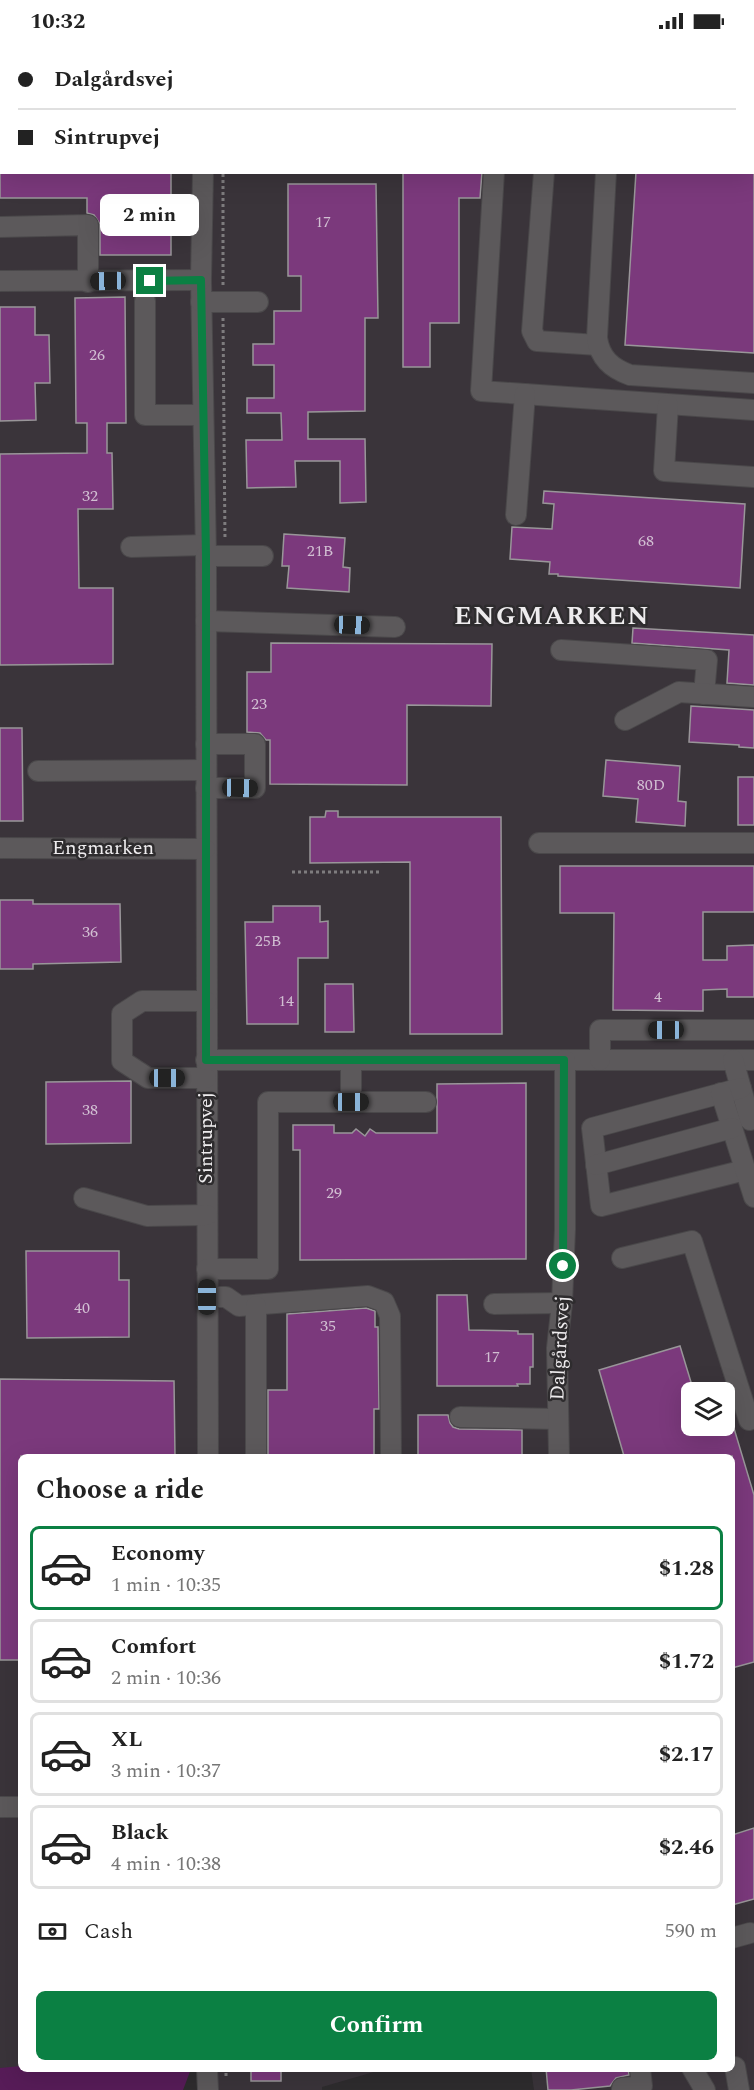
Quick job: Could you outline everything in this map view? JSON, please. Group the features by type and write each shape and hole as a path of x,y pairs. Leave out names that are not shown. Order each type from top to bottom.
{"street":[{"name":"Sintrupvej","path":"202,174 201,302 206,621 208,1454"},
{"path":"494,174 481,391 754,410"},
{"path":"544,174 532,331 537,341 598,345"},
{"path":"606,174 597,338 599,349 609,364 618,371 630,375 754,383"},
{"path":"0,227 88,225 88,282"},
{"path":"0,281 201,280"},
{"path":"145,301 145,415 203,415"},
{"path":"201,302 258,302"},
{"path":"516,515 525,394"},
{"path":"668,405 664,471 754,477"},
{"path":"131,546 263,556"},
{"path":"206,621 395,627"},
{"path":"561,650 707,660 704,694"},
{"path":"625,720 679,692 754,697"},
{"path":"38,771 206,779 255,788 255,744 206,744"},
{"path":"539,843 754,843"},
{"name":"Engmarken","path":"0,848 205,849"},
{"path":"206,1001 142,1001 122,1014 122,1061 148,1078 206,1069 351,1060 754,1060"},
{"path":"600,1060 600,1030 754,1030"},
{"path":"351,1060 351,1102"},
{"name":"Dalgårdsvej","path":"559,1454 557,1348 562,1303 565,1229 564,1060"},
{"path":"733,1060 750,1120 754,1119"},
{"path":"741,1088 592,1128 600,1206 745,1170"},
{"path":"721,1094 754,1197"},
{"path":"207,1269 268,1269 268,1102 426,1102"},
{"path":"596,1165 732,1128"},
{"path":"84,1198 147,1216 207,1215"},
{"path":"622,1258 692,1240 749,1420 754,1418"},
{"path":"207,1297 226,1297 239,1306 368,1296 384,1302 390,1317 391,1454"},
{"path":"494,1304 562,1303"},
{"path":"256,1306 256,1454"},
{"path":"460,1417 557,1419"},
{"path":"0,1807 18,1807"},
{"path":"735,2067 739,2090"},
{"path":"207,2072 208,2090"},
{"path":"622,2090 622,2088 642,2086 640,2072"},
{"path":"694,2072 705,2090"}],"path":[{"path":"292,872 381,873"}],"shaded area":[{"path":"0,174 754,174 754,2090 534,2090 531,2072 735,2072 735,1454 18,1454 18,2068 0,2070"},
{"path":"18,2066 18,2072 190,2072 183,2090 0,2090 0,2068"},
{"path":"207,2072 374,2072 322,2087 322,2090 208,2090"}],"building":[{"path":"0,174 171,174 171,255 100,255 100,224 94,215 87,213 87,198 0,198"},
{"path":"403,174 482,174 480,198 459,198 459,323 430,323 430,367 403,367"},
{"path":"636,174 754,174 754,353 625,345"},
{"path":"288,184 376,184 378,318 365,318 365,411 308,412 308,439 365,439 366,502 340,503 340,461 295,461 296,487 247,488 246,440 282,440 281,413 247,413 247,398 274,398 274,365 253,365 253,344 274,344 274,311 301,311 301,276 288,276"},
{"path":"125,297 126,423 107,423 107,453 112,453 113,509 78,509 79,588 113,588 113,664 0,665 0,454 87,453 87,423 76,423 75,298"},
{"path":"0,307 35,307 35,335 49,335 50,383 35,383 36,420 0,421"},
{"path":"544,491 745,504 740,588 558,576 558,574 549,574 550,562 510,559 512,527 552,529 554,504 543,503"},
{"path":"284,534 345,538 343,567 350,568 349,592 287,588 289,566 282,566"},
{"path":"633,628 754,635 754,685 727,683 729,650 632,643"},
{"path":"271,643 492,644 491,706 407,705 407,785 270,784 270,740 266,740 260,733 247,732 247,672 271,672"},
{"path":"691,706 754,710 754,748 689,742"},
{"path":"0,728 22,728 23,821 0,821"},
{"path":"606,760 680,766 678,801 686,802 685,826 636,822 638,799 603,796"},
{"path":"738,777 754,777 754,825 738,825"},
{"path":"326,811 338,811 338,817 501,817 502,1034 410,1034 410,862 310,863 310,817 325,817"},
{"path":"560,866 754,866 754,912 703,912 703,960 727,960 727,946 754,945 754,997 727,997 727,989 703,990 703,1011 613,1010 614,913 560,913"},
{"path":"0,900 33,900 33,904 120,904 121,962 33,964 33,969 0,969"},
{"path":"273,906 320,906 320,922 328,921 328,958 298,958 298,1024 247,1024 245,922 273,922"},
{"path":"325,984 353,984 354,1032 325,1032"},
{"path":"131,1081 131,1143 46,1144 46,1082"},
{"path":"526,1083 526,1259 300,1260 300,1150 293,1150 293,1125 334,1125 334,1133 352,1133 356,1129 365,1136 370,1129 376,1133 437,1133 437,1084"},
{"path":"26,1251 119,1251 119,1280 129,1280 129,1337 27,1338"},
{"path":"437,1295 467,1295 469,1330 518,1331 518,1334 533,1334 533,1367 530,1367 530,1384 437,1386"},
{"path":"366,1308 375,1311 375,1327 378,1327 379,1409 374,1409 374,1454 268,1454 268,1390 287,1390 287,1314"},
{"path":"680,1346 691,1382 681,1382 681,1436 735,1436 735,1432 754,1495 754,1662 735,1667 735,1454 623,1454 599,1370"},
{"path":"0,1379 174,1381 175,1454 18,1454 18,1660 0,1660"},
{"path":"418,1415 448,1415 453,1427 459,1429 522,1430 522,1454 418,1454"},
{"path":"754,1828 754,1899 735,1904 735,1834"},
{"path":"251,2072 281,2072 281,2081 251,2081"},
{"path":"546,2072 629,2072 629,2075 616,2078 610,2086 548,2090"}],"district":[{"name":"ENGMARKEN","path":"552,616"}],"route":[{"path":"150,281 201,280 206,556 206,1060 564,1060 565,1229 563,1266"}]}
